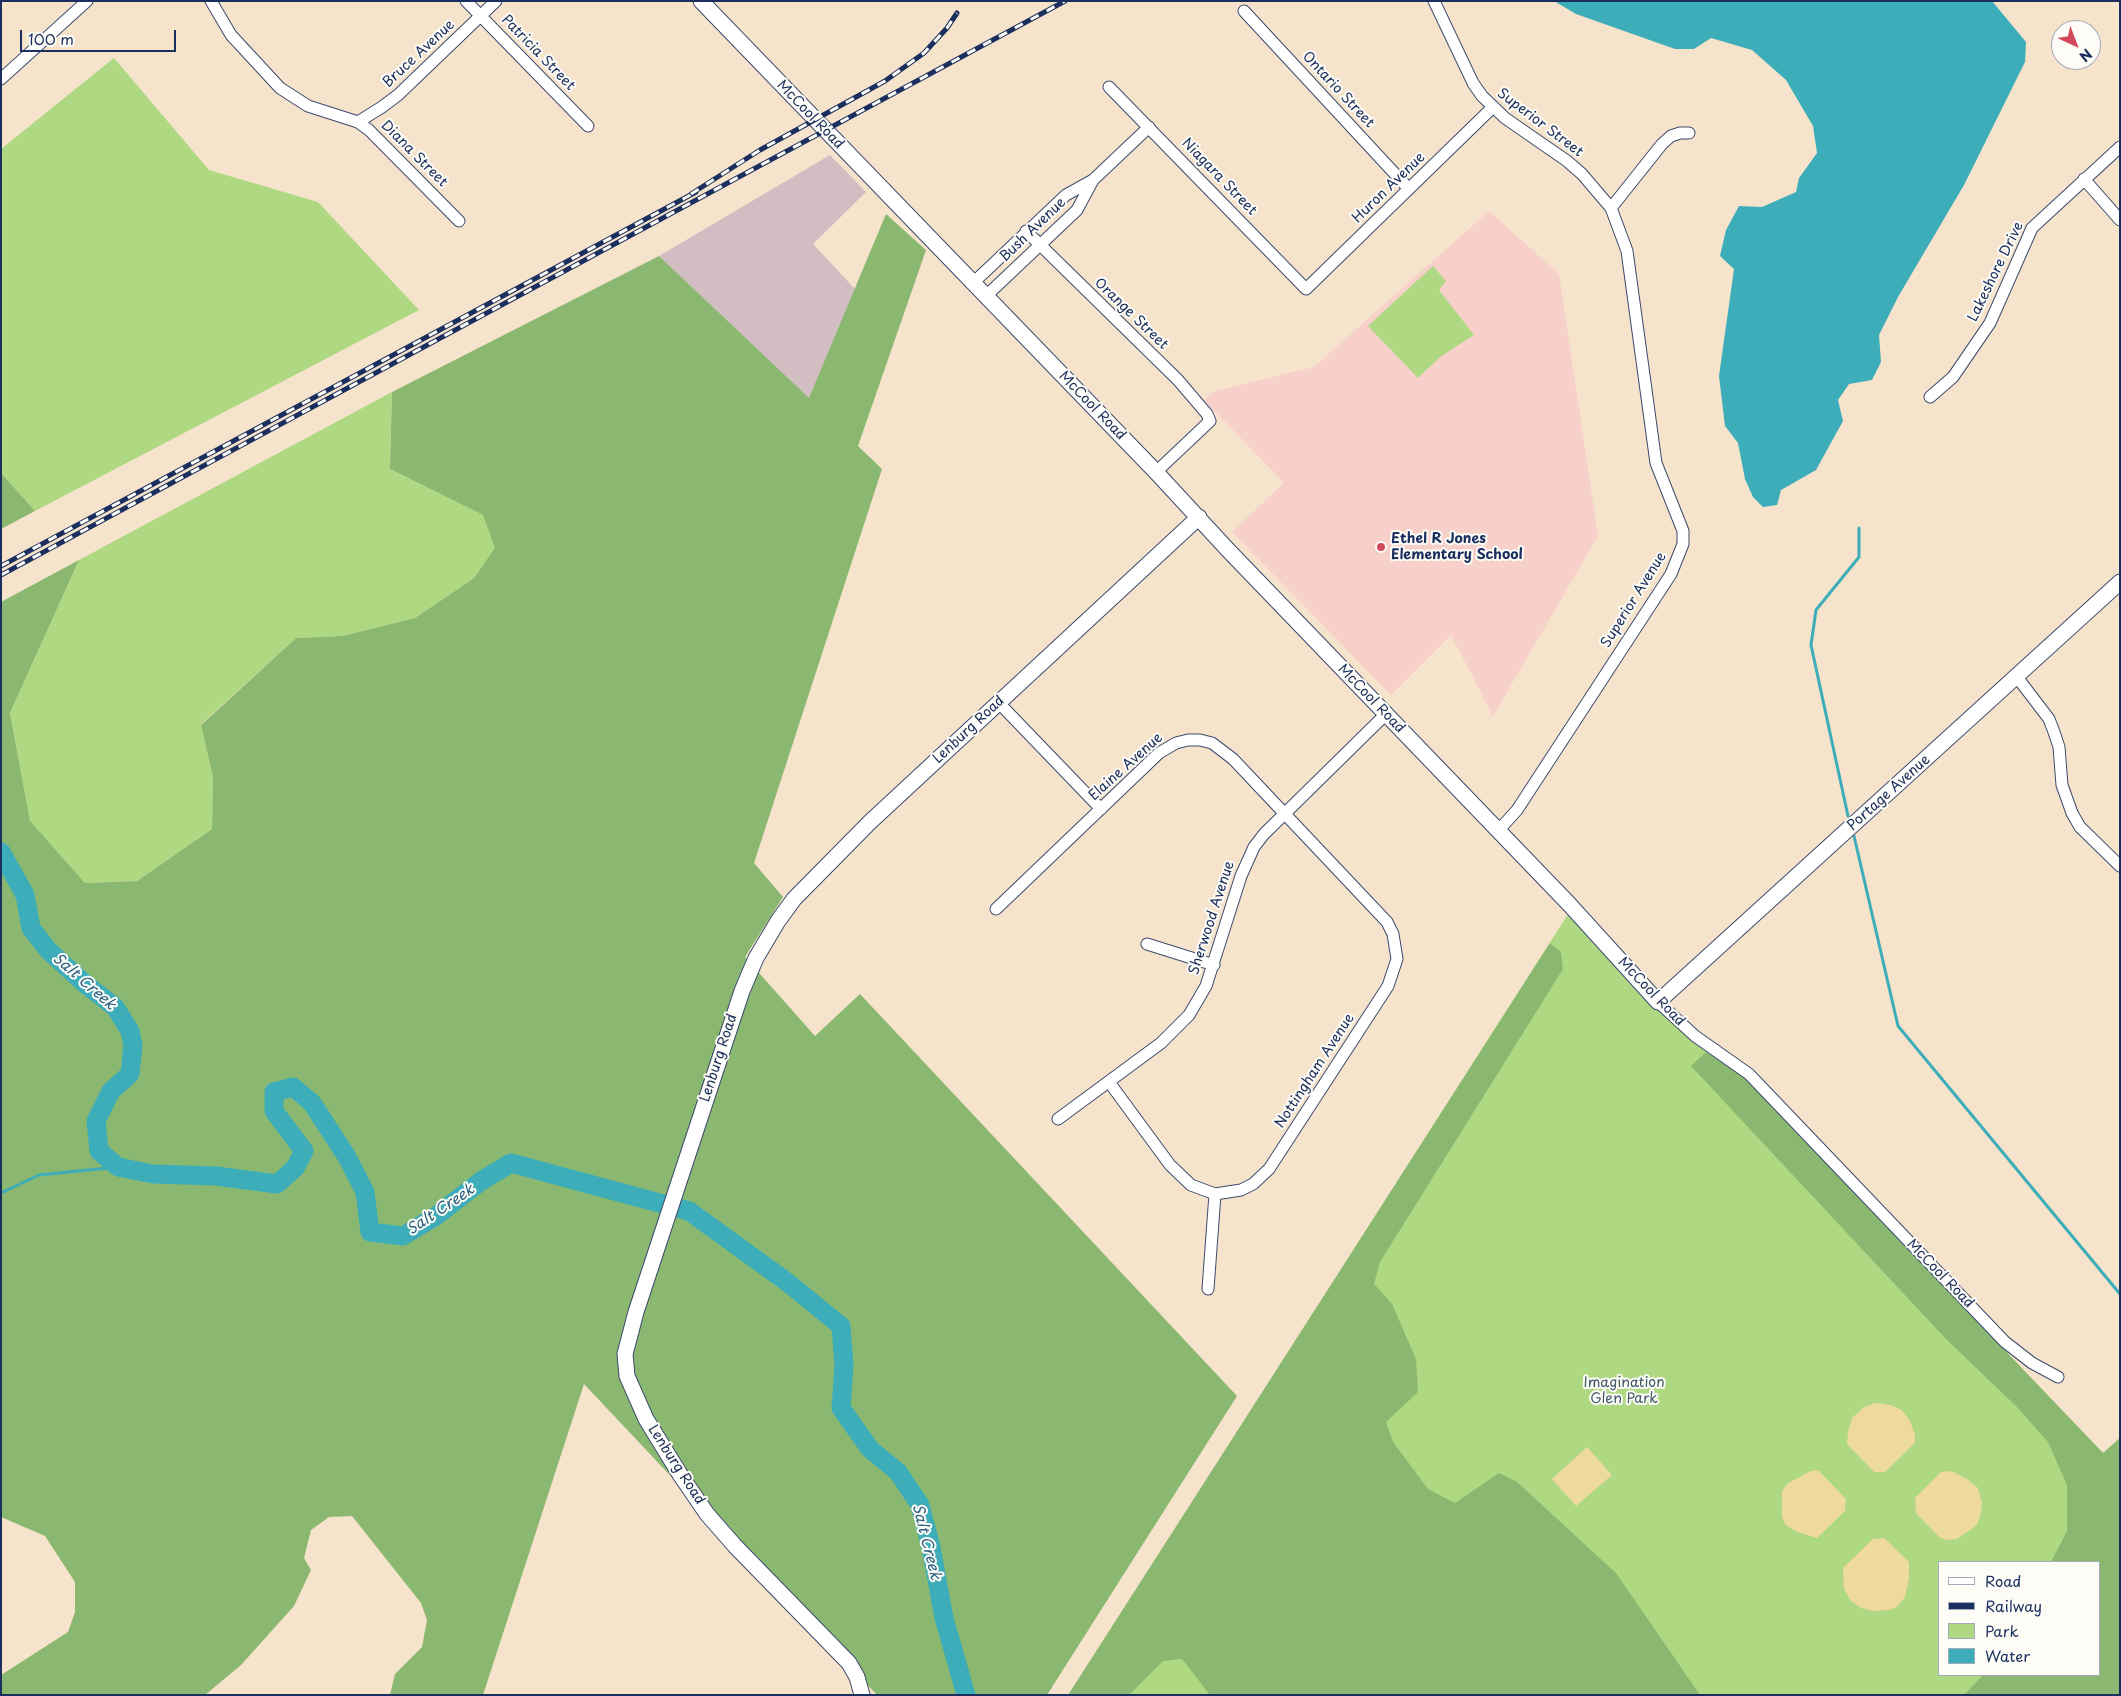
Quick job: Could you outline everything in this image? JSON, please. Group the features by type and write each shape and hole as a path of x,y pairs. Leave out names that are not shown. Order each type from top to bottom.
{"street":[{"path":"1,79 87,1"},
{"name":"Diana Street","path":"210,1 232,35 280,88 308,106 358,122 380,139 459,221"},
{"name":"Patricia Street","path":"466,1 588,126"},
{"name":"Bruce Avenue","path":"358,122 398,95 496,1"},
{"name":"McCool Road","path":"701,1 1156,472 1569,904 1658,1002 1695,1036 1754,1079 2005,1342 2032,1363 2058,1377"},
{"name":"Superior Street","path":"1434,1 1473,83 1492,108 1567,161 1593,185 1611,208"},
{"name":"Ontario Street","path":"1244,11 1409,189"},
{"name":"Niagara Street","path":"1109,87 1306,289"},
{"name":"Huron Avenue","path":"1306,289 1492,108"},
{"name":"Bush Avenue","path":"973,283 1066,195 1094,180 1149,127"},
{"path":"1611,208 1662,144 1671,136 1689,133"},
{"name":"Lakeshore Drive","path":"1930,396 1953,378 1990,323 2001,302 2032,228 2120,147"},
{"path":"2084,179 2120,220"},
{"name":"Bush Avenue","path":"986,296 1077,210 1094,180"},
{"name":"Superior Avenue","path":"1498,831 1518,810 1671,574 1683,544 1683,531 1679,518 1664,487 1656,463 1627,251 1611,208"},
{"name":"Orange Street","path":"1026,232 1178,380 1199,402 1210,421 1156,472"},
{"name":"Lenburg Road","path":"862,1695 857,1677 849,1663 734,1546 707,1514 681,1476 646,1419 630,1386 626,1364 628,1340 742,991 756,958 778,921 800,892 870,822 1199,517"},
{"name":"Portage Avenue","path":"1658,1002 2120,582"},
{"path":"2017,677 2049,720 2054,732 2059,747 2062,785 2072,813 2086,833 2120,866"},
{"path":"999,703 1101,809"},
{"name":"Sherwood Avenue","path":"1058,1119 1162,1043 1178,1028 1198,1002 1214,965 1247,861 1254,847 1264,834 1386,714"},
{"name":"Elaine Avenue","path":"996,910 1166,748 1182,741 1200,740 1212,743 1224,750 1285,813"},
{"name":"Nottingham Avenue","path":"1215,1194 1241,1190 1253,1184 1269,1169 1388,986 1397,960 1393,934 1387,922 1285,813"},
{"path":"1147,944 1214,965"},
{"path":"1109,1082 1182,1178 1201,1190 1215,1194 1208,1289"}],"shaded area":[{"path":"830,155 866,192 813,244 855,289 809,399 659,256"},
{"path":"1489,211 1559,274 1598,536 1493,716 1451,635 1391,695 1232,532 1284,483 1204,400 1215,391 1314,367"}],"green space":[{"path":"114,58 209,170 318,202 419,310 35,511 1,473 1,149"},
{"path":"886,214 926,250 858,446 882,469 754,863 783,897 745,957 815,1036 860,994 1237,1396 1047,1695 877,1695 584,1384 483,1695 390,1695 395,1674 422,1647 427,1620 421,1603 352,1516 329,1517 311,1530 304,1558 311,1570 294,1606 241,1665 205,1695 1,1695 1,1675 68,1632 75,1612 75,1582 45,1536 1,1517 1,602 79,560 10,713 30,821 85,883 137,881 212,829 213,777 201,725 296,638 342,636 415,618 474,578 495,548 483,515 390,469 392,392 659,256 809,398"},
{"path":"1433,266 1446,281 1439,290 1474,335 1440,357 1418,378 1368,326"},
{"path":"392,392 390,469 483,515 496,548 474,578 415,618 342,636 296,638 201,724 213,777 212,829 137,881 85,883 30,822 10,713 79,560"},
{"path":"1,473 35,511 1,529"},
{"name":"Imagination Glen Park","path":"1570,911 1695,1042 1732,1068 2103,1453 2120,1438 2120,1695 1069,1695"},
{"path":"1550,943 1561,952 1563,969 1380,1262 1374,1284 1392,1304 1416,1359 1418,1392 1386,1422 1393,1442 1428,1489 1455,1503 1499,1473 1517,1482 1616,1573 1700,1695 1210,1695 1182,1659 1163,1661 1129,1695 1068,1695"},
{"path":"1706,1052 1743,1076 2103,1453 2120,1438 2120,1695 1964,1695 1982,1676 2101,1676 2101,1561 2052,1561 2067,1531 2067,1485 2048,1442 2017,1407 1946,1339 1691,1066"}],"sand":[{"path":"1876,1403 1890,1405 1902,1410 1910,1421 1915,1435 1915,1443 1885,1472 1874,1472 1847,1444 1852,1418 1864,1407"},
{"path":"1587,1447 1612,1475 1576,1506 1552,1479"},
{"path":"1818,1470 1846,1499 1845,1511 1817,1538 1797,1532 1786,1525 1782,1517 1782,1491 1788,1483 1811,1471"},
{"path":"1951,1471 1967,1479 1978,1488 1982,1503 1980,1518 1976,1526 1957,1539 1946,1540 1939,1537 1916,1513 1915,1498 1941,1472"},
{"path":"1884,1538 1909,1562 1909,1579 1905,1597 1897,1607 1889,1610 1874,1611 1861,1608 1850,1600 1844,1588 1843,1568 1873,1539"}],"water":[{"path":"1554,1 1992,1 2026,42 2025,62 1964,185 1898,297 1879,335 1881,362 1872,380 1849,384 1838,400 1843,421 1816,470 1781,490 1777,505 1763,507 1753,497 1745,479 1738,443 1725,426 1719,376 1734,269 1720,256 1726,230 1739,206 1762,207 1796,192 1799,178 1817,153 1813,126 1786,80 1752,50 1711,38 1694,49 1675,49 1576,14"}],"waterway":[{"path":"1848,816 1811,645 1816,610 1859,557 1859,528"},
{"path":"1854,836 1898,1026 2120,1294"},
{"name":"Salt Creek","path":"1,852 25,895 31,928 48,950 84,983 115,1007 130,1031 133,1045 130,1074 111,1091 96,1121 99,1151 118,1167 153,1174 216,1176 277,1184 295,1168 304,1151 274,1111 274,1092 293,1087 312,1103 347,1157 365,1192 370,1232 403,1236 436,1216 481,1181 511,1163 689,1211 787,1282 841,1326 844,1365 841,1408 870,1449 898,1472 920,1505 931,1547 944,1618 966,1695"},
{"path":"1,1193 39,1175 118,1167"}],"railway":[{"path":"1,575 1065,1"},
{"path":"691,194 760,150 885,81 924,53 947,28 957,13"},
{"path":"1,566 696,192"}],"place":[{"name":"Ethel R Jones Elementary School","path":"1381,547"}]}
